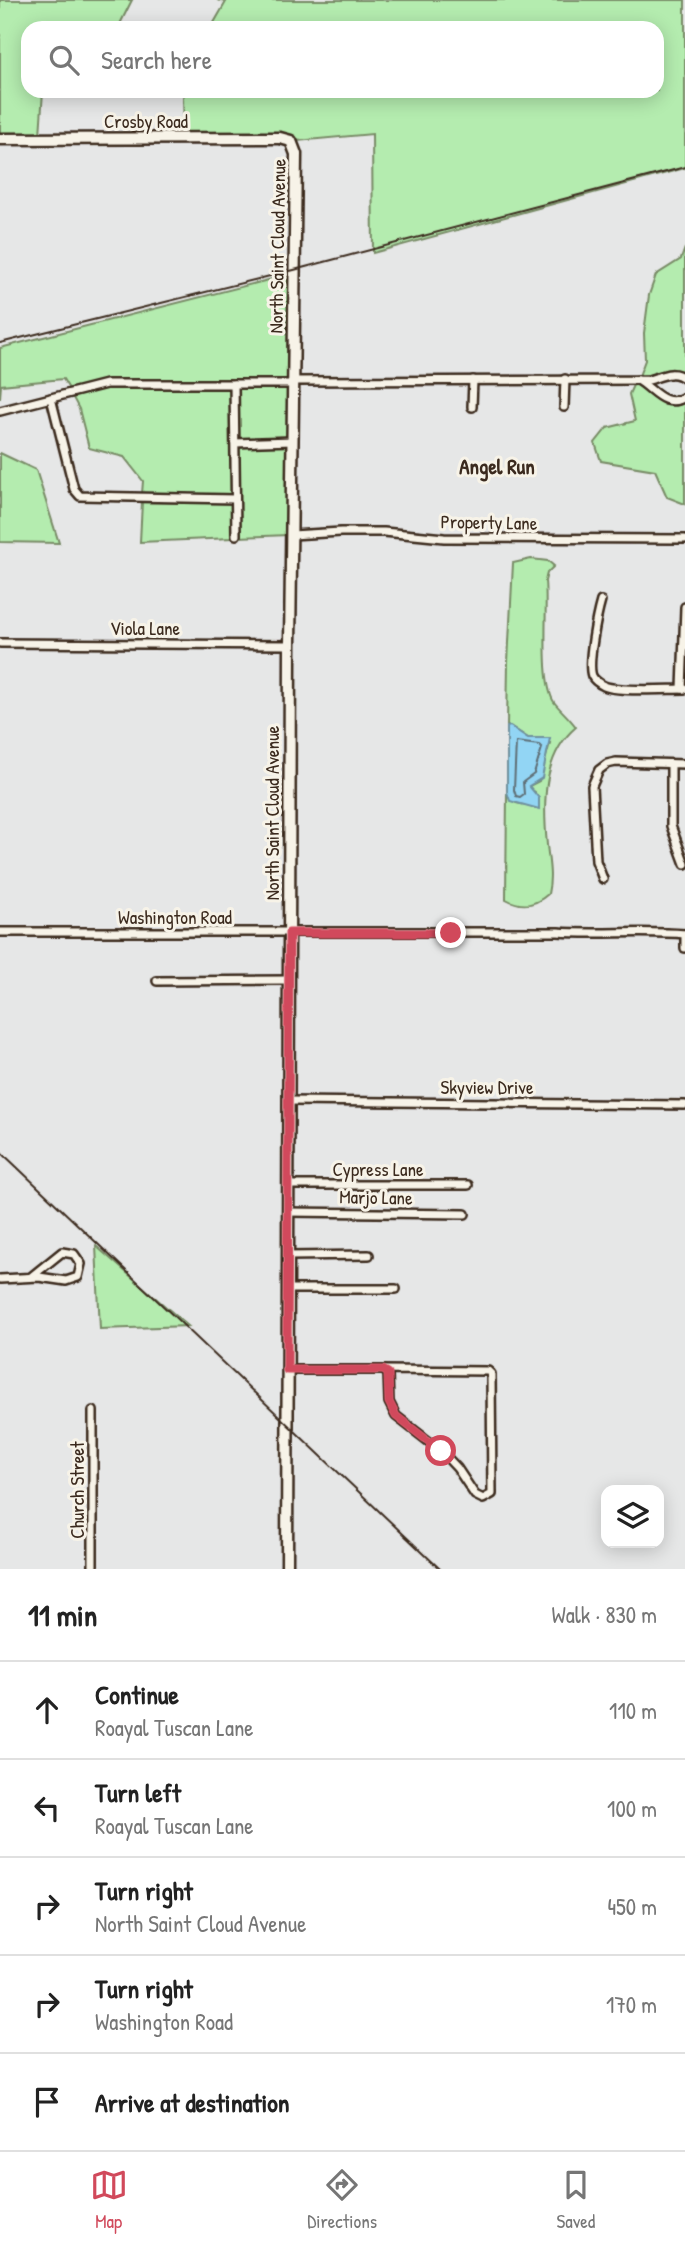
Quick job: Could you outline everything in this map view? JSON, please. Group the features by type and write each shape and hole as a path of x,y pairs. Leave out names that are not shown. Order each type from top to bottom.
{"street":[{"name":"Crosby Road","path":"0,139 280,138 291,141"},
{"name":"North Saint Cloud Avenue","path":"286,1569 290,645 296,154 291,141"},
{"path":"0,411 106,384 649,380 668,373 675,373 685,379"},
{"path":"564,407 565,379"},
{"path":"472,380 472,407"},
{"path":"638,380 665,401 677,401 685,397"},
{"path":"234,384 236,535"},
{"path":"51,398 74,489 80,496 235,499"},
{"path":"235,443 293,441"},
{"name":"Property Lane","path":"292,535 384,532 444,538 685,539"},
{"path":"601,601 596,619 591,667 592,676 607,688 684,689 685,607"},
{"name":"Viola Lane","path":"0,643 290,645"},
{"path":"603,879 597,861 592,786 594,777 603,766 616,762 685,764"},
{"path":"671,764 671,826 685,864"},
{"name":"Washington Road","path":"0,932 685,934"},
{"path":"685,934 685,948"},
{"path":"157,981 289,980"},
{"name":"Skyview Drive","path":"288,1101 685,1105"},
{"name":"Cypress Lane","path":"288,1185 468,1185"},
{"name":"Marjo Lane","path":"288,1212 465,1214"},
{"path":"0,1279 31,1277 69,1281 78,1277 81,1264 74,1254 62,1252 31,1277"},
{"path":"288,1256 369,1255"},
{"path":"287,1289 396,1289"},
{"path":"287,1370 383,1370 488,1371 491,1374 492,1494 483,1499 475,1495 457,1468 441,1451 396,1416 389,1402 388,1373 383,1370"},
{"name":"Church Street","path":"93,1411 93,1569"}],"green space":[{"path":"0,0 132,0 122,21 21,21 21,98 43,98 40,135 0,136"},
{"path":"217,0 685,0 685,168 373,253 372,134 297,141 293,137 184,135 183,98 664,98 664,21 215,21 226,2"},
{"path":"685,248 685,374 668,371 639,376 645,360 644,333 649,295 656,275 681,259"},
{"path":"288,275 290,380 106,381 69,389 63,379 1,385 0,398 0,348"},
{"path":"634,383 665,405 685,402 685,504 667,497 655,470 601,461 595,443 607,428 635,421 629,394"},
{"path":"106,388 231,388 232,495 142,494 143,481 124,457 89,448 79,409 72,396"},
{"path":"238,388 290,388 289,437 238,439"},
{"path":"289,445 288,535 239,537 238,446"},
{"path":"0,453 36,470 59,543 0,542"},
{"path":"142,502 232,503 232,538 140,542"},
{"path":"531,559 548,561 554,566 547,573 545,581 547,678 554,702 576,727 557,752 547,782 545,813 550,876 548,894 538,901 523,905 506,899 507,792 516,803 536,808 535,792 529,786 539,781 550,743 528,738 510,726 507,727 513,563"},
{"path":"96,1246 188,1326 100,1329"}],"water":[{"path":"510,726 528,738 550,738 542,778 529,786 539,798 539,809 510,801 507,792 507,727"}],"railway":[{"path":"0,343 294,270 685,167"},
{"path":"0,1151 440,1569"}],"district":[{"name":"Angel Run","path":"497,467"}],"route":[{"path":"441,1451 396,1416 389,1402 388,1373 383,1370 287,1370 289,933 451,933"}]}
